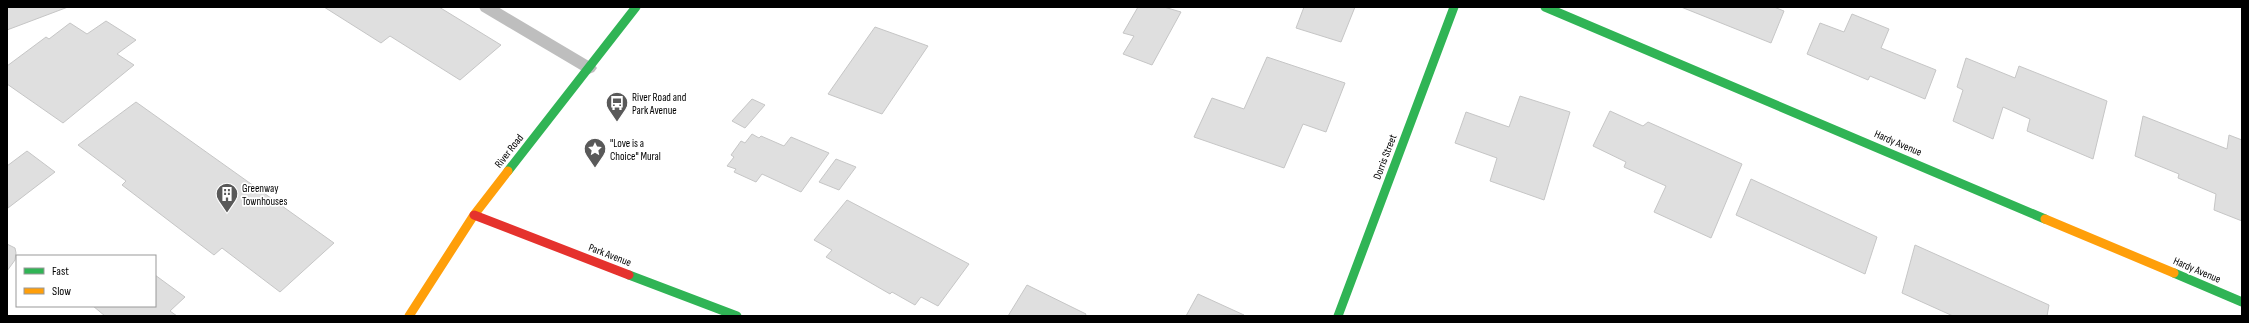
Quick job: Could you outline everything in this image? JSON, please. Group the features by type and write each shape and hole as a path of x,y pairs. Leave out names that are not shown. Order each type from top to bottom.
{"street":[{"name":"River Road","path":"409,316 474,215 636,7"},
{"name":"Dorris Street","path":"1338,316 1454,7"},
{"name":"Hardy Avenue","path":"1545,7 2242,302"},
{"name":"Park Avenue","path":"474,215 737,316"}],"lane":[{"path":"486,7 589,68"}],"building":[{"path":"7,7 68,7 7,30"},
{"path":"324,7 439,7 501,45 460,80 390,36 381,43"},
{"path":"1138,7 1164,7 1181,12 1152,65 1123,54 1134,36 1123,33"},
{"path":"1304,7 1355,7 1341,42 1296,28"},
{"path":"1681,7 1774,7 1784,11 1771,43"},
{"path":"1852,14 1889,29 1881,48 1936,70 1925,99 1870,76 1868,80 1807,54 1820,23 1844,32"},
{"path":"106,21 136,40 117,54 134,65 63,123 7,84 7,66 46,37 49,39 70,23 87,34"},
{"path":"875,27 928,46 882,114 828,94"},
{"path":"1267,57 1345,83 1326,132 1303,124 1284,168 1194,137 1212,98 1244,109"},
{"path":"1966,58 2015,78 2019,66 2107,101 2093,159 2027,131 2030,119 2003,107 1993,139 1953,121 1963,90 1957,87"},
{"path":"1520,96 1570,112 1544,200 1490,181 1497,158 1455,143 1466,112 1509,127"},
{"path":"752,99 765,105 745,128 732,121"},
{"name":"Greenway Townhouses","path":"136,102 334,243 280,292 222,248 214,255 122,185 126,181 78,145"},
{"path":"1610,111 1643,126 1648,122 1742,164 1711,238 1654,212 1666,186 1624,167 1626,162 1593,146"},
{"path":"2143,116 2227,149 2229,135 2242,140 2242,221 2214,210 2216,194 2178,178 2179,174 2135,156"},
{"path":"752,134 759,138 761,136 784,146 791,137 829,153 801,192 762,174 756,182 734,172 736,169 727,166 734,157 731,155 741,141 745,143"},
{"path":"27,151 55,172 8,208 7,166"},
{"path":"836,159 856,167 839,190 819,182"},
{"path":"1751,179 1877,237 1865,274 1736,215"},
{"path":"847,200 969,264 938,306 921,297 915,305 892,292 890,294 826,257 832,250 814,240"},
{"path":"7,244 15,248 16,253 15,260 7,271"},
{"path":"1915,245 2049,305 2047,316 1953,316 1902,293"},
{"path":"156,276 185,297 170,311 177,316 105,316 94,307 156,307"},
{"path":"1027,285 1086,314 1085,316 1008,316"},
{"path":"1198,294 1244,315 1186,316"}],"traffic: fast":[{"path":"508,171 636,7"},
{"path":"1338,316 1454,7"},
{"path":"1545,7 2045,219"},
{"path":"2174,273 2242,302"},
{"path":"629,275 737,316"}],"traffic: slow":[{"path":"409,316 474,215 508,171"},
{"path":"2045,219 2174,273"}],"traffic: jam":[{"path":"474,215 629,275"}],"place":[{"name":"River Road and Park Avenue","path":"617,122"},
{"name":"\"Love is a Choice\" Mural","path":"595,168"},
{"name":"Greenway Townhouses","path":"227,214"}]}
